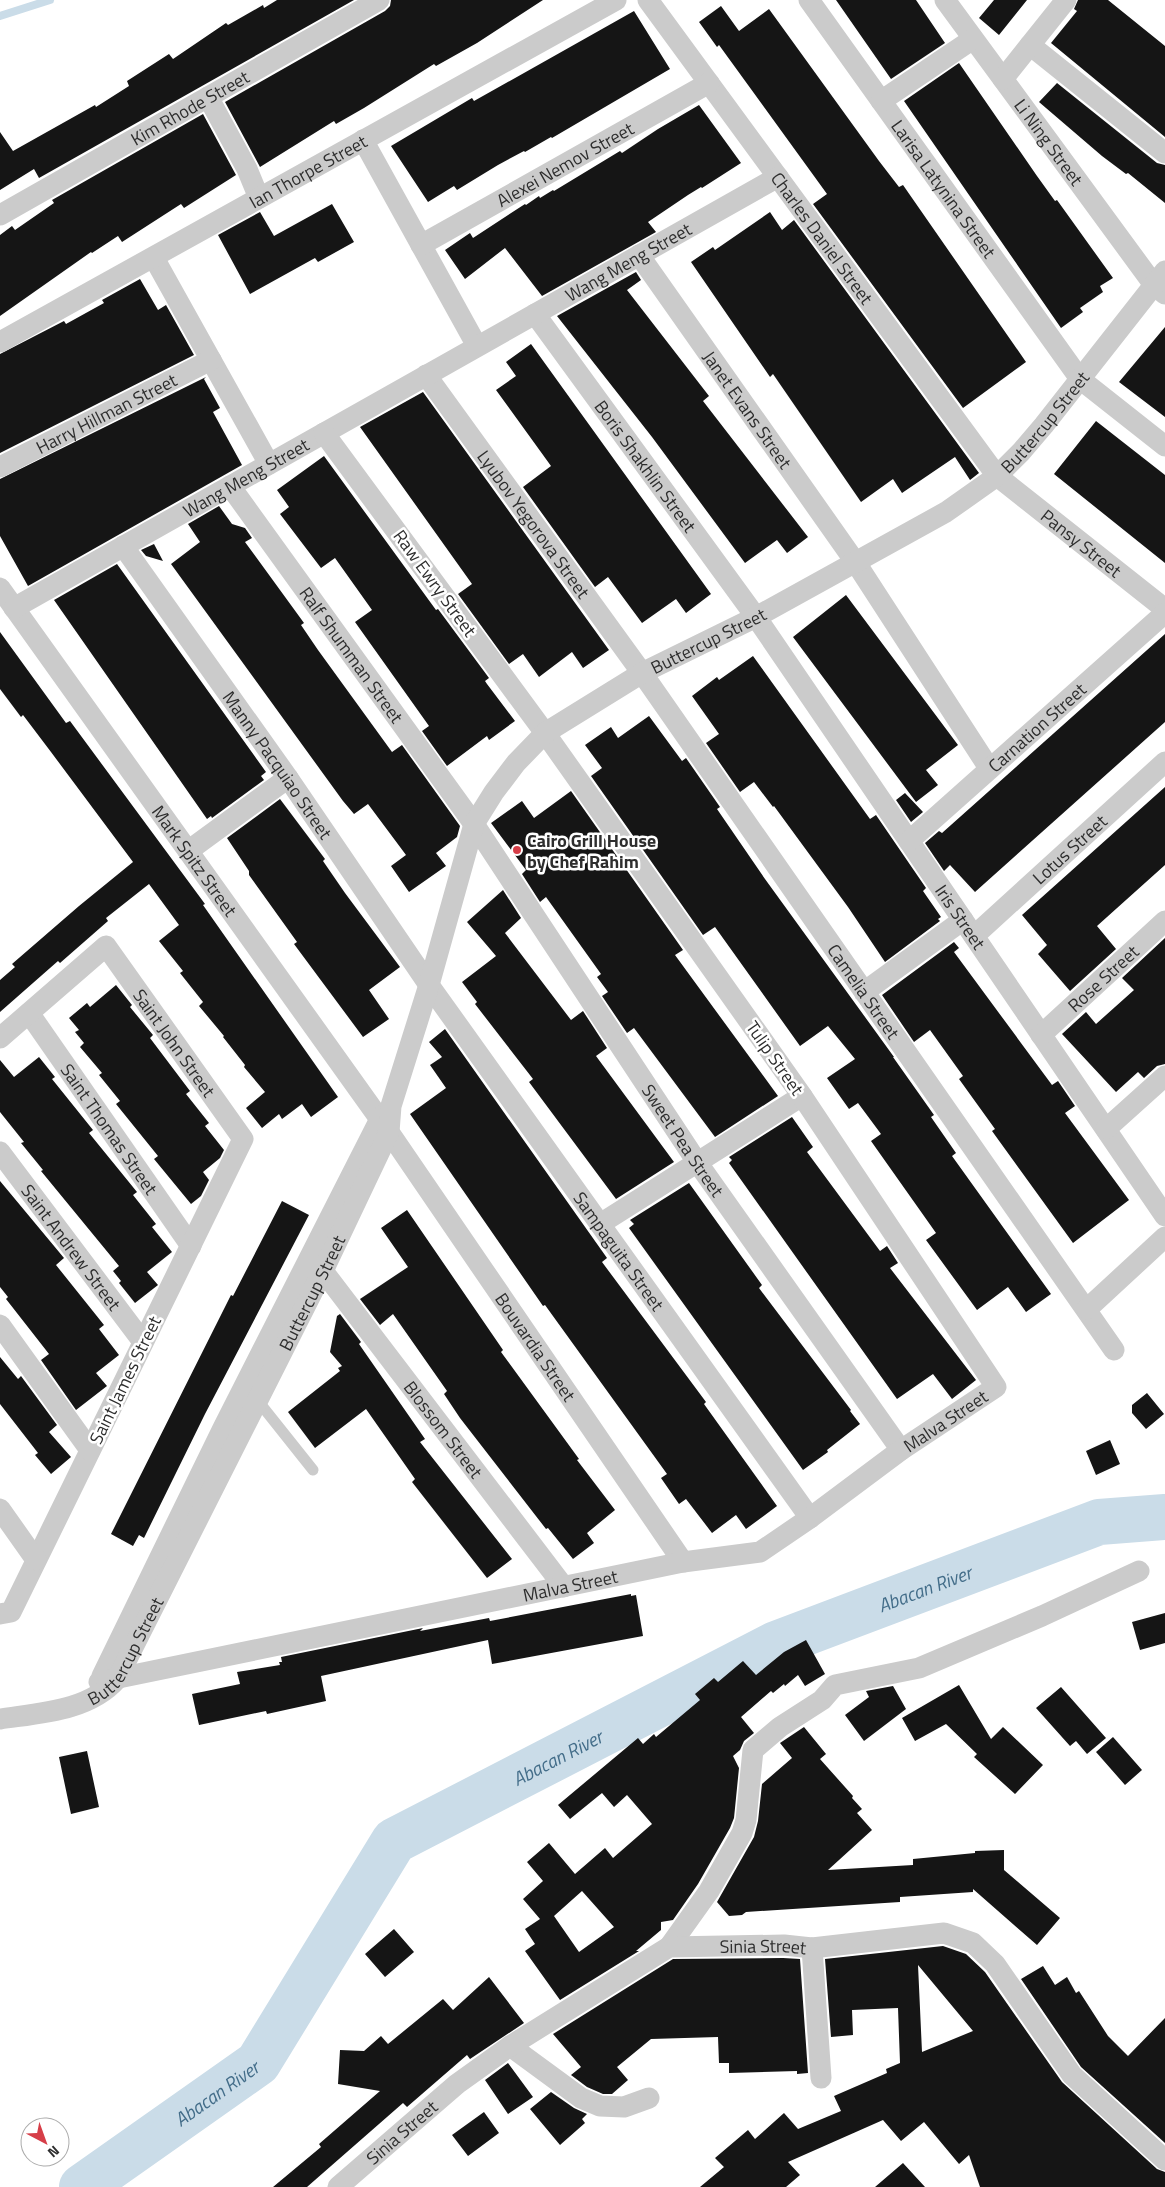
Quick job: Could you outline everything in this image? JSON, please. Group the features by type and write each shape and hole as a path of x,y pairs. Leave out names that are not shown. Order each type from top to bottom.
{"street":[{"name":"Kim Rhode Street","path":"0,216 379,0"},
{"name":"Ian Thorpe Street","path":"0,342 616,0"},
{"name":"Charles Daniel Street","path":"648,0 997,476"},
{"name":"Larisa Latynina Street","path":"808,0 1080,379 1165,446"},
{"name":"Li Ning Street","path":"945,0 1003,79 1161,283"},
{"path":"1003,79 1066,0"},
{"path":"881,101 973,39"},
{"path":"1030,45 1165,153"},
{"name":"Alexei Nemov Street","path":"421,245 709,83"},
{"path":"208,98 247,169 259,198"},
{"path":"363,140 477,346"},
{"name":"Wang Meng Street","path":"14,608 778,177"},
{"name":"Janet Evans Street","path":"639,255 856,563 989,768"},
{"path":"154,258 270,464"},
{"name":"Buttercup Street","path":"108,1680 258,1401 323,1271 387,1119 429,985 474,824 516,763 545,733 642,673 756,617 856,563 946,512 997,476 1044,425 1161,283"},
{"name":"Boris Shakhlin Street","path":"535,314 756,617"},
{"name":"Harry Hillman Street","path":"0,467 211,360"},
{"name":"Lyubov Yegorova Street","path":"426,375 642,673"},
{"name":"Raw Ewry Street","path":"324,433 545,733"},
{"name":"Pansy Street","path":"997,476 1165,611"},
{"name":"Ralf Shumman Street","path":"230,486 474,824"},
{"name":"Manny Pacquiao Street","path":"123,546 288,778 429,985"},
{"name":"Mark Spitz Street","path":"0,588 188,851 387,1119"},
{"name":"Carnation Street","path":"909,841 1165,611"},
{"name":"Iris Street","path":"756,617 1165,1216"},
{"name":"Camelia Street","path":"642,673 1114,1350"},
{"name":"Tulip Street","path":"545,733 802,1096 996,1387"},
{"name":"Lotus Street","path":"864,992 969,928 1165,762"},
{"path":"188,851 288,778"},
{"name":"Sweet Pea Street","path":"474,824 697,1162 901,1450"},
{"name":"Rose Street","path":"1042,1035 1165,921"},
{"name":"Saint John Street","path":"29,1013 106,946 243,1139"},
{"name":"Sampaguita Street","path":"429,985 810,1518"},
{"path":"0,1038 29,1013"},
{"name":"Saint Thomas Street","path":"29,1013 191,1246"},
{"path":"1106,1129 1165,1076"},
{"path":"600,1224 802,1096"},
{"name":"Buttercup Street","path":"0,1719 50,1711 89,1701 107,1690 108,1680 223,1428 387,1119"},
{"name":"Bouvardia Street","path":"387,1119 682,1562"},
{"name":"Saint James Street","path":"0,1614 11,1612 243,1139"},
{"name":"Saint Andrew Street","path":"0,1152 144,1342"},
{"path":"1087,1309 1165,1237"},
{"name":"Blossom Street","path":"323,1271 564,1587"},
{"path":"0,1324 90,1450"},
{"name":"Malva Street","path":"108,1680 682,1562 760,1552 810,1518 901,1450 996,1387"},
{"path":"0,1509 36,1560"},
{"path":"669,1947 709,1891 742,1834 746,1820 753,1750 780,1727 822,1700 835,1685 919,1668 1042,1616 1139,1571"},
{"name":"Sinia Street","path":"338,2187 457,2084 510,2046 669,1947 784,1946 812,1948 944,1934 973,1943 996,1964 1072,2075 1165,2160"},
{"path":"812,1948 821,2078"},
{"path":"510,2046 580,2098 600,2106 624,2107 649,2098"}],"lane":[{"path":"258,1401 313,1470"}],"building":[{"path":"277,0 354,0 39,178 34,169 0,190 0,132 13,151 95,105 96,107 129,86 127,81 169,54 173,59 226,23 228,25 263,5 264,8"},
{"path":"391,0 543,0 477,43 436,66 434,64 336,124 334,121 260,167 225,102 385,11 390,6"},
{"path":"836,0 916,0 945,43 891,79"},
{"path":"994,0 1027,0 999,35 979,18"},
{"path":"1078,0 1108,0 1165,46 1165,137 1051,43 1077,11 1074,9"},
{"path":"721,6 739,31 769,9 879,161 899,187 903,185 1026,362 963,408 813,204 827,194 719,45 717,47 699,22"},
{"path":"634,11 670,69 552,138 498,165 457,190 454,186 428,202 391,146 472,98 474,101"},
{"path":"959,63 1037,176 1055,201 1057,200 1113,278 1100,286 1103,292 1080,308 1083,312 1061,328 904,101"},
{"path":"1057,83 1157,163 1165,165 1165,203 1128,173 1126,174 1102,156 1039,102"},
{"path":"699,105 741,163 648,222 656,232 542,296 505,248 465,279 445,250 470,233 473,238 539,196 540,198 554,191 620,151 622,153"},
{"path":"203,114 236,175 184,208 181,204 122,242 118,236 91,252 0,316 0,235 12,226 15,230 54,203 52,200"},
{"path":"332,204 354,242 318,262 315,258 250,294 218,235 260,212 274,236"},
{"path":"770,212 782,230 794,220 979,473 970,480 955,457 902,493 893,479 861,502 773,374 770,377 691,262 713,247 715,250"},
{"path":"636,272 641,280 627,290 709,396 703,401 808,537 787,553 777,540 745,563 652,437 557,316"},
{"path":"140,279 158,310 166,305 194,355 0,453 0,354 64,321 66,324 104,303 102,300"},
{"path":"1165,327 1165,417 1119,382"},
{"path":"531,344 711,594 686,613 676,599 642,623 608,577 595,587 523,487 551,466 496,390 516,376 506,362"},
{"path":"206,377 204,379 220,408 213,412 242,465 28,586 0,536 0,479"},
{"path":"423,392 609,650 583,668 572,652 539,677 523,654 509,664 458,594 472,584 360,427"},
{"path":"1096,421 1165,475 1165,563 1054,474"},
{"path":"324,456 436,610 438,609 489,678 485,681 515,721 489,740 487,736 447,766 422,731 429,726 355,622 372,610 335,558 321,568 280,514 289,507 277,490"},
{"path":"219,506 232,524 245,528 252,538 245,542 304,623 301,625 318,650 392,752 402,745 460,826 457,837 436,853 446,866 409,892 391,866 406,855 368,804 354,814 343,801 171,564 200,542 188,524"},
{"path":"154,544 163,561 146,556 141,550"},
{"path":"117,564 266,772 261,776 264,780 212,818 211,816 207,819 54,600"},
{"path":"846,595 958,745 926,770 938,785 916,802 793,637"},
{"path":"0,632 66,723 70,721 205,904 203,905 338,1097 311,1117 302,1104 282,1119 279,1114 262,1128 246,1108 265,1092 244,1067 245,1065 224,1036 199,1006 203,1002 180,973 183,971 159,941 179,925 149,884 106,918 108,921 60,963 58,961 0,1012 0,980 15,967 12,964 133,862 23,715 21,717 0,689"},
{"path":"1165,634 1165,722 975,892 950,865 944,871 925,843 939,831 942,833"},
{"path":"753,656 870,819 876,815 926,888 923,891 941,917 938,919 940,921 885,962 848,907 774,806 754,782 740,792 706,743 719,734 692,696 717,677 719,680"},
{"path":"649,716 682,761 686,758 720,807 717,809 765,879 894,1057 934,1115 931,1117 956,1153 952,1156 1051,1294 1026,1312 1008,1287 977,1310 926,1240 936,1233 871,1141 881,1134 858,1103 849,1109 827,1078 855,1059 828,1026 800,1046 715,927 703,935 591,776 602,768 585,745 611,727 618,738"},
{"path":"1165,787 1165,865 1097,926 1116,949 1070,991 1038,954 1047,945 1022,915"},
{"path":"571,791 683,950 675,955 778,1096 715,1137 634,1028 627,1033 602,996 608,992 597,977 601,974 546,897 540,902 522,874 526,870 491,823 522,801 534,818"},
{"path":"905,793 923,812 911,822 896,800"},
{"path":"280,799 325,859 323,861 345,893 400,967 369,990 389,1019 363,1037 294,944 297,942 249,875 249,871 227,838"},
{"path":"503,890 521,918 505,933 571,1020 583,1011 607,1048 596,1056 674,1162 616,1199 529,1082 533,1079 475,1004 477,1002 462,982 496,956 467,922"},
{"path":"1165,938 1165,1064 1157,1066 1144,1078 1138,1072 1116,1092 1062,1034 1086,1012 1096,1024 1134,990 1122,978"},
{"path":"954,942 959,948 954,952 1052,1085 1058,1081 1075,1106 1065,1113 1129,1200 1073,1243 992,1131 995,1129 959,1079 963,1076 930,1030 914,1042 882,995"},
{"path":"116,985 132,1005 130,1007 153,1035 150,1038 190,1091 186,1094 209,1123 205,1126 224,1150 220,1158 203,1172 209,1180 201,1196 191,1204 154,1159 158,1156 116,1104 120,1101 99,1075 102,1073 80,1047 84,1043 75,1032 79,1030 69,1018 87,1003 90,1007"},
{"path":"445,1029 607,1258 602,1262 706,1402 704,1404 777,1506 746,1529 736,1515 712,1533 686,1499 679,1504 661,1478 667,1474 545,1305 543,1306 410,1114 446,1088 430,1065 442,1057 429,1042"},
{"path":"39,1057 55,1077 52,1079 93,1130 89,1133 137,1192 133,1195 156,1224 152,1227 172,1252 147,1272 158,1285 135,1303 119,1283 121,1281 113,1271 119,1266 41,1171 43,1170 21,1143 24,1142 0,1112 0,1060 14,1077"},
{"path":"792,1117 813,1147 807,1152 880,1251 887,1246 898,1263 890,1268 976,1380 952,1399 933,1374 897,1399 729,1163 732,1160 729,1157"},
{"path":"0,1181 64,1258 56,1265 104,1325 99,1329 119,1355 96,1373 107,1386 76,1410 41,1360 49,1354 6,1299 8,1297 0,1287"},
{"path":"689,1183 762,1285 759,1288 860,1424 827,1450 828,1452 803,1470 629,1228 634,1224 630,1220"},
{"path":"282,1201 309,1215 205,1414 144,1538 139,1535 133,1546 111,1534 231,1295 233,1296"},
{"path":"407,1210 503,1350 501,1352 579,1459 577,1460 615,1510 587,1533 594,1543 573,1559 548,1528 546,1529 460,1418 444,1394 447,1391 393,1314 380,1325 360,1299 408,1267 381,1228"},
{"path":"340,1314 361,1342 359,1344 425,1439 420,1442 512,1559 487,1578 412,1482 415,1479 366,1409 315,1448 288,1412 340,1371 338,1368 342,1366 330,1352 337,1316"},
{"path":"0,1357 18,1379 21,1376 57,1425 49,1432 71,1457 51,1474 35,1455 38,1453 0,1404"},
{"path":"1147,1393 1164,1414 1146,1429 1132,1413 1132,1405"},
{"path":"1110,1440 1120,1464 1096,1475 1086,1451"},
{"path":"631,1594 631,1596 636,1595 643,1636 492,1664 488,1640 321,1676 326,1701 267,1714 266,1711 199,1725 192,1694 240,1684 237,1672 280,1665 279,1662 282,1662 281,1657 423,1628 420,1631 489,1618 490,1621"},
{"path":"1165,1613 1165,1643 1140,1650 1132,1622"},
{"path":"806,1640 825,1674 805,1686 798,1675 785,1686 784,1684 773,1693 771,1691 741,1717 754,1733 744,1741 740,1750 733,1756 739,1768 734,1818 698,1884 673,1920 661,1922 661,1930 636,1951 639,1951 560,2000 525,1951 535,1944 525,1929 540,1919 523,1899 543,1881 527,1862 549,1843 575,1874 605,1848 613,1858 652,1824 627,1795 614,1807 602,1793 570,1819 558,1805 638,1738 643,1744 654,1734 656,1737 700,1700 695,1694 714,1678 718,1682 743,1661 756,1675 784,1652","holes":["582,1891 614,1927 579,1952 554,1916"]},
{"path":"959,1685 991,1739 1003,1727 1043,1765 1015,1794 974,1757 977,1754 946,1724 915,1741 902,1718"},
{"path":"893,1686 906,1709 864,1741 845,1715 869,1697 866,1691"},
{"path":"1061,1687 1106,1738 1087,1754 1076,1741 1070,1746 1036,1708"},
{"path":"804,1727 826,1754 820,1759 853,1796 852,1798 862,1809 857,1813 872,1830 828,1870 913,1865 913,1859 975,1853 975,1851 1004,1850 1004,1870 1060,1918 1037,1945 973,1889 973,1892 900,1897 900,1902 746,1912 742,1915 729,1916 717,1902 754,1837 758,1821 762,1784 792,1758 780,1743"},
{"path":"1113,1737 1142,1770 1125,1785 1096,1752"},
{"path":"87,1751 99,1807 71,1814 59,1757"},
{"path":"394,1929 414,1952 385,1977 365,1954"},
{"path":"943,1946 966,1954 985,1972 1062,2082 1157,2169 1165,2172 1165,2187 980,2187 969,2155 959,2164 924,2122 901,2141 883,2120 788,2162 800,2175 786,2187 700,2187 724,2167 715,2158 748,2130 755,2139 784,2113 798,2129 841,2111 834,2096 887,2073 886,2069 900,2063 898,2008 852,2010 853,2035 831,2037 825,1959","holes":["918,1965 973,2031 922,2052"]},
{"path":"673,1959 800,1959 808,2073 797,2074 797,2071 729,2073 729,2063 719,2063 718,2037 651,2039 617,2067 628,2080 612,2094 603,2094 587,2087 571,2075 581,2067 553,2034"},
{"path":"1043,1966 1055,1985 1067,1977 1076,1993 1079,1991 1108,2036 1128,2056 1165,2018 1165,2143 1081,2067 1021,1979"},
{"path":"489,1977 524,2023 470,2059 467,2055 407,2107 403,2103 307,2187 273,2187 321,2147 319,2144 380,2091 338,2084 340,2050 364,2051 381,2036 388,2044 443,1999 453,2010"},
{"path":"508,2063 533,2097 508,2114 485,2080"},
{"path":"551,2092 574,2108 587,2114 582,2119 585,2123 560,2145 530,2109"},
{"path":"484,2112 499,2133 468,2156 452,2135"},
{"path":"903,2163 925,2187 875,2187"}],"waterway":[{"path":"0,16 50,0"},
{"name":"Abacan River","path":"82,2187 258,2063 394,1841 776,1644 1099,1522 1165,1517"}],"place":[{"name":"Cairo Grill House by Chef Rahim","path":"517,850"}]}
